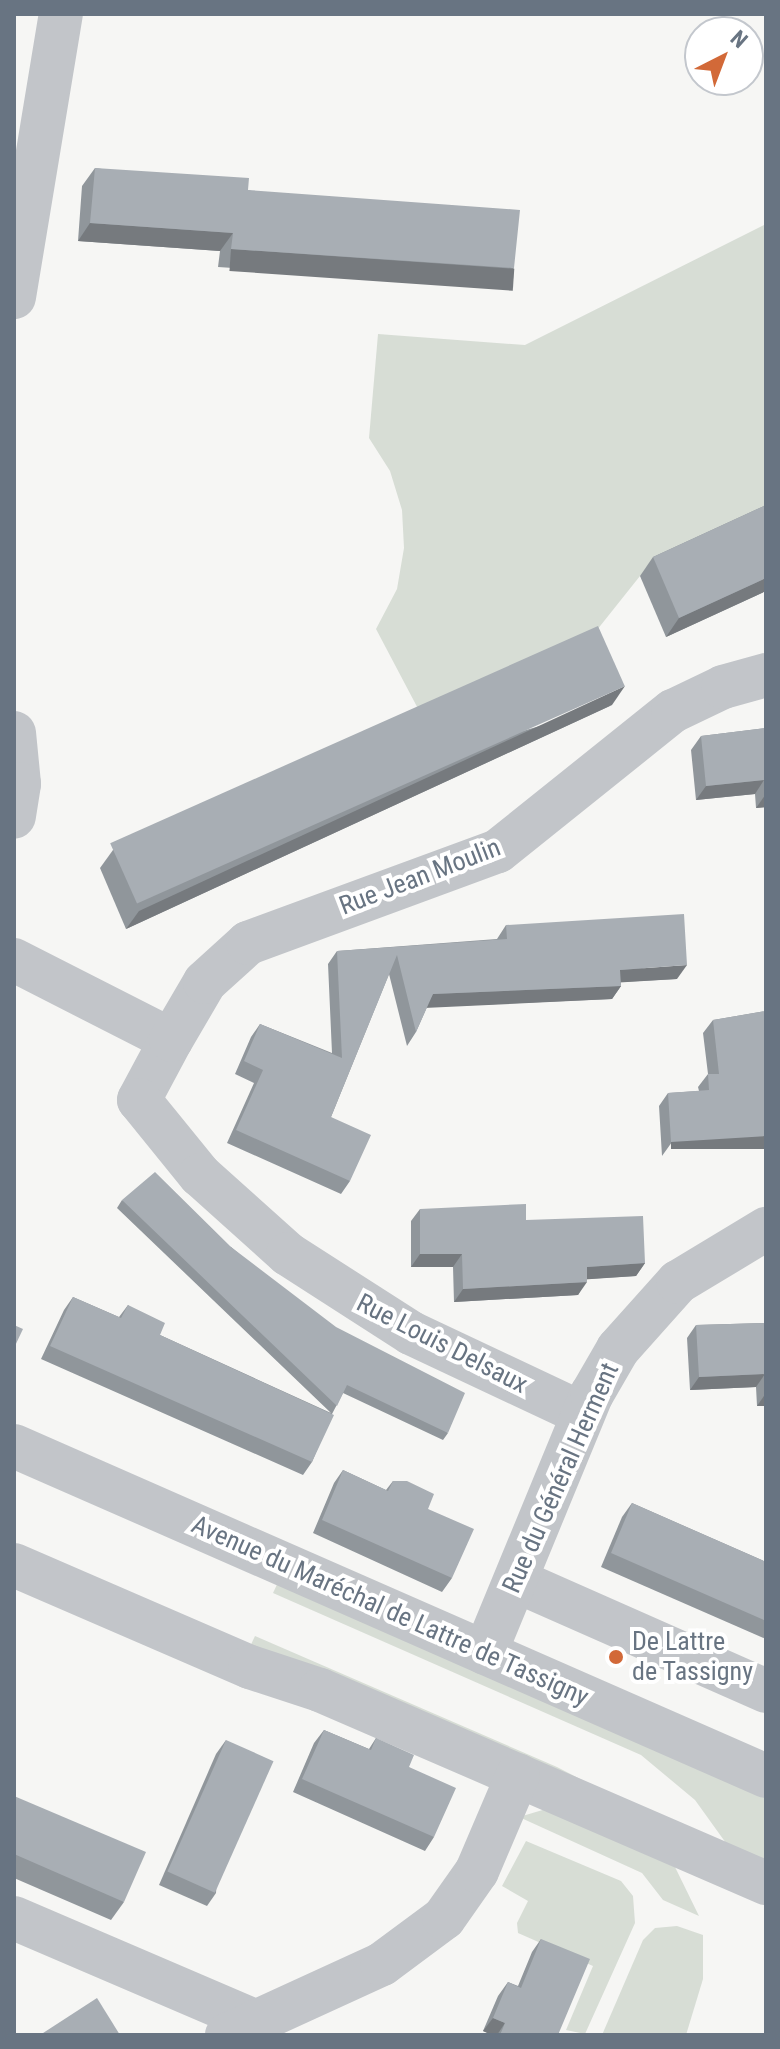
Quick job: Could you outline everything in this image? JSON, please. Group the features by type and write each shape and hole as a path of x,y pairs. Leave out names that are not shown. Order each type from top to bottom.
{"street":[{"path":"14,297 23,192 61,14"},
{"name":"Rue Jean Moulin","path":"171,1040 205,982 248,943 498,851 673,711 723,687 766,675"},
{"path":"14,733 19,784 14,817"},
{"path":"14,960 171,1040"},
{"name":"Rue Louis Delsaux","path":"171,1040 139,1100 200,1175 247,1219 371,1311 583,1414"},
{"name":"Rue du Général Herment","path":"485,1653 583,1414 618,1349 654,1305 705,1262 766,1229"},
{"name":"Avenue du Maréchal de Lattre de Tassigny","path":"14,1446 766,1776"},
{"path":"14,1565 518,1775 766,1883"},
{"path":"517,1581 766,1691"},
{"path":"14,1918 241,2028 382,1964 444,1918 477,1871 518,1775"}],"shaded area":[{"path":"766,224 766,518 640,576 585,645 424,720 376,629 397,589 404,548 402,510 390,471 369,438 378,334 525,345"},
{"path":"281,1576 766,1786 766,1870 736,1857 695,1800 641,1755 273,1593"},
{"path":"255,1636 557,1767 584,1781 247,1653"},
{"path":"546,1809 675,1867 699,1916 663,1900 642,1873 519,1817"},
{"path":"526,1841 621,1881 633,1896 635,1923 585,2034 566,2030 593,1966 518,1933 517,1923 528,1901 502,1886"},
{"path":"677,1926 703,1935 703,1979 686,2035 602,2035 643,1940 655,1928"}],"building":[{"path":"95,168 249,178 248,190 520,210 514,268 231,249 233,233 90,223"},
{"path":"766,505 766,578 679,618 653,557"},
{"path":"598,626 625,686 137,903 110,843"},
{"path":"766,728 766,794 764,780 706,786 701,736"},
{"path":"684,914 687,965 620,970 621,986 433,994 416,1032 397,955 331,1117 371,1135 350,1181 236,1130 263,1070 244,1061 260,1024 342,1058 337,951 507,939 506,925"},
{"path":"766,1011 766,1136 671,1142 668,1093 709,1090 708,1074 719,1074 713,1020"},
{"path":"155,1172 231,1247 336,1327 465,1393 448,1433 347,1385 337,1406 122,1200"},
{"path":"526,1204 526,1220 643,1216 645,1263 587,1267 587,1282 463,1289 462,1254 420,1254 420,1209"},
{"path":"73,1297 121,1318 128,1305 165,1323 160,1335 334,1415 312,1462 50,1346"},
{"path":"766,1323 766,1393 765,1374 699,1377 696,1325"},
{"path":"14,1325 23,1329 14,1348"},
{"path":"343,1470 388,1491 393,1481 407,1481 434,1494 428,1509 474,1529 452,1578 322,1520"},
{"path":"632,1503 766,1562 766,1621 611,1553"},
{"path":"324,1730 371,1750 376,1738 414,1755 409,1767 456,1788 434,1837 302,1779"},
{"path":"226,1740 274,1761 215,1893 167,1872"},
{"path":"14,1796 146,1852 124,1902 14,1854"},
{"path":"541,1939 590,1959 558,2035 500,2035 505,2023 493,2018 508,1982 521,1988"},
{"path":"97,1998 120,2035 40,2035"}],"place":[{"name":"De Lattre de Tassigny","path":"616,1657"}]}
